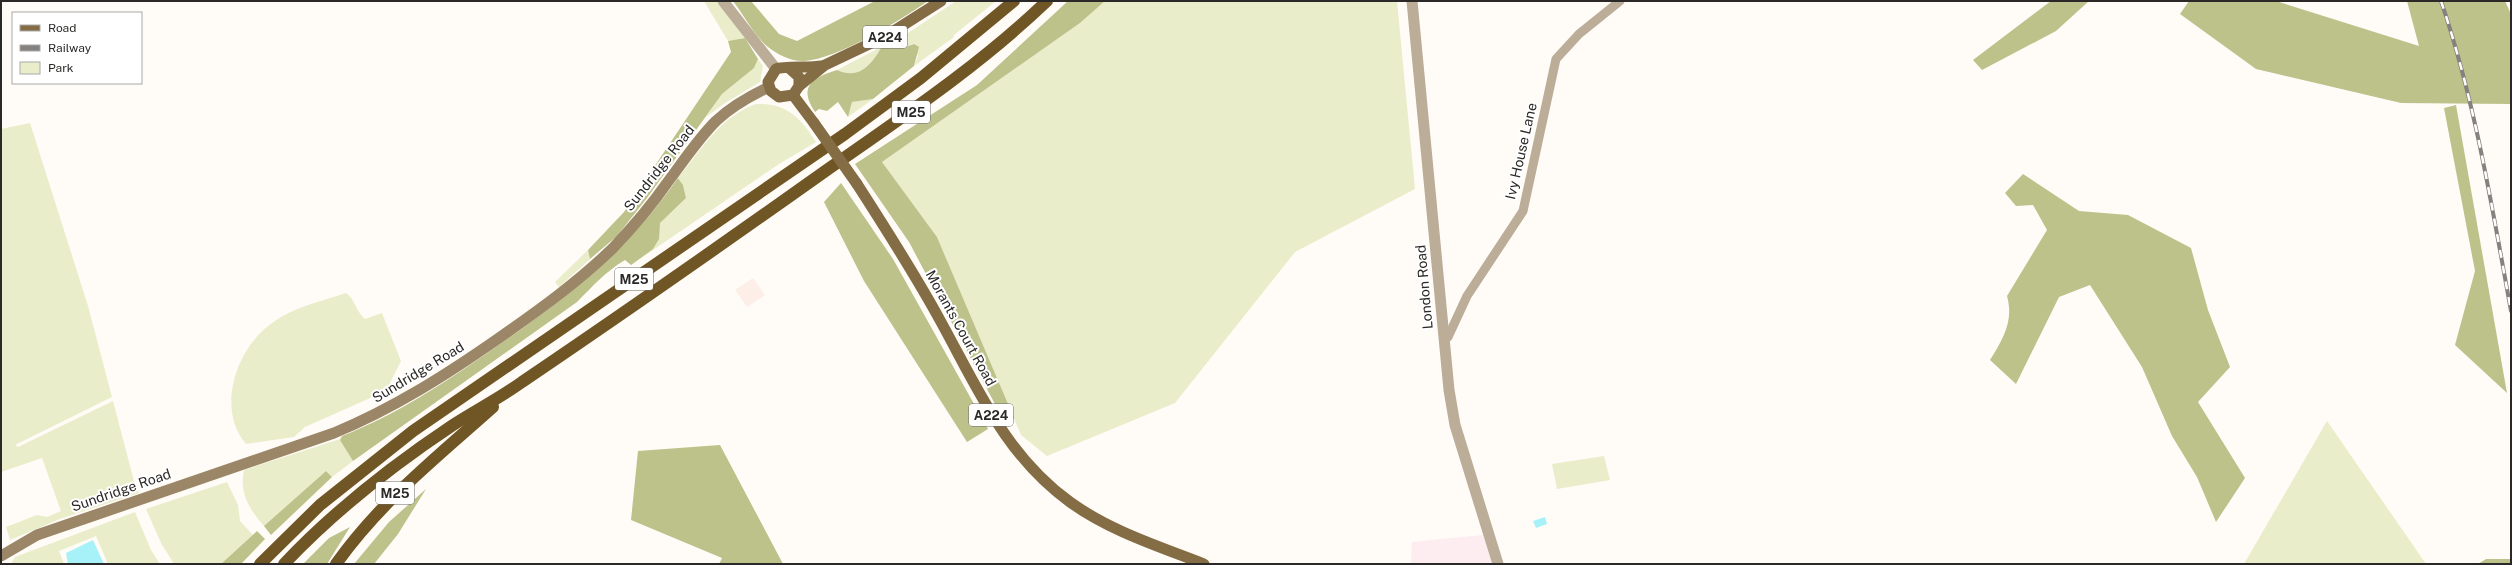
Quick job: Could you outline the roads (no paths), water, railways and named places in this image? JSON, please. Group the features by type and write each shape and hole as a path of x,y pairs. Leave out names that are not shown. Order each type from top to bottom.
{"highway":[{"name":"M25","path":"260,564 320,505 407,436 864,120 958,49 1014,1"},
{"name":"M25","path":"284,564 342,508 397,465 455,424 515,388 906,115 992,50 1047,1"},
{"name":"M25","path":"336,564 362,529 402,486 515,388"}],"main road":[{"name":"A224","path":"789,68 804,69 825,65 886,36 941,1"},
{"name":"A224","path":"796,91 825,65"},
{"path":"789,68 799,77 796,91 779,97 769,87 770,77 776,69 789,68"},
{"name":"Sundridge Road","path":"1,556 37,535 334,433 373,417 408,399 528,318 572,284 613,248 643,214 692,147 716,121 741,102 769,87"},
{"name":"Morants Court Road","path":"796,91 814,123 857,184 899,248 998,428 1029,466 1065,498 1093,517 1121,532 1204,564"}],"street":[{"path":"723,1 776,69"},
{"name":"London Road","path":"1412,1 1449,390 1455,426 1498,564"},
{"name":"Ivy House Lane","path":"1444,339 1448,337 1467,296 1523,211 1556,59 1579,34 1620,1"}],"water":[{"path":"1545,517 1547,524 1536,528 1533,521"},
{"path":"93,540 104,564 68,564 66,553"}],"railway":[{"path":"2441,1 2464,77 2482,154 2511,311"}]}
